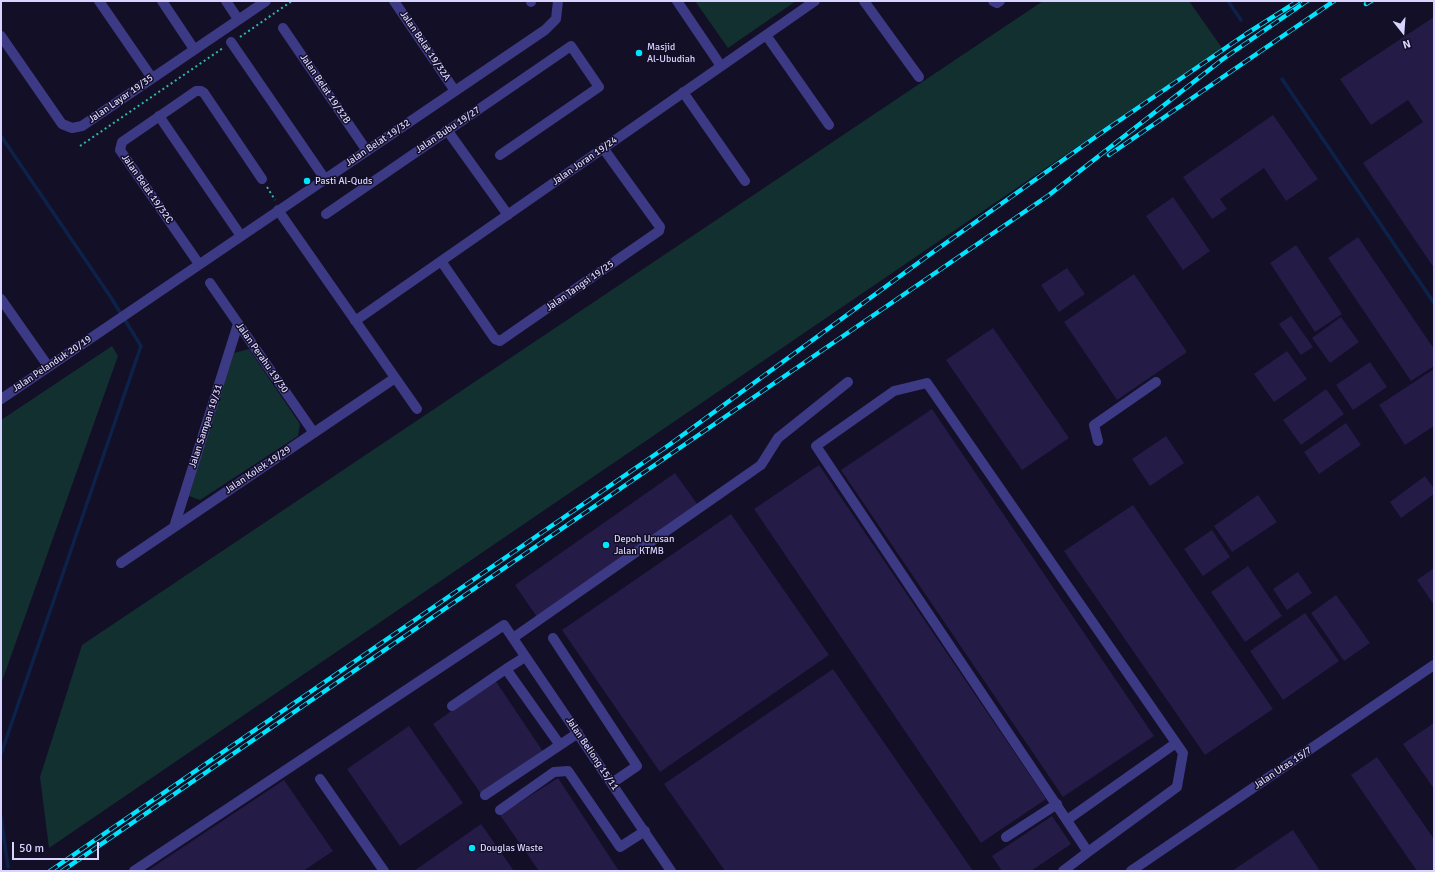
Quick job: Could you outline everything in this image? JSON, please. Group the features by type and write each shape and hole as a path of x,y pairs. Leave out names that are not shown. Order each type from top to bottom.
{"street":[{"path":"99,1 152,78"},
{"path":"162,1 194,49"},
{"path":"226,1 238,19"},
{"name":"Jalan Layar 19/35","path":"1,36 62,124 72,128 82,126 266,1"},
{"name":"Jalan Belat 19/32A","path":"394,1 455,91"},
{"name":"Jalan Belat 19/32","path":"103,329 545,30 556,19 558,1"},
{"path":"677,1 721,66"},
{"name":"Jalan Joran 19/24","path":"356,321 815,1"},
{"path":"864,1 918,77"},
{"path":"993,1 997,3 1000,1"},
{"name":"Jalan Belat 19/32B","path":"283,28 367,151"},
{"path":"766,35 829,125"},
{"path":"231,42 324,179"},
{"name":"Jalan Bubu 19/27","path":"326,214 571,46 599,87 500,155"},
{"name":"Jalan Belat 19/32C","path":"199,264 120,150 122,142 196,91 204,93 262,179"},
{"path":"683,92 745,181"},
{"path":"159,116 241,236"},
{"path":"447,130 508,215"},
{"name":"Jalan Tangsi 19/25","path":"441,261 495,339 500,341 659,230 660,227 603,148"},
{"path":"280,209 417,409"},
{"name":"Jalan Perahu 19/30","path":"210,283 314,433"},
{"path":"1,299 48,366"},
{"name":"Jalan Sampan 19/31","path":"174,527 238,324"},
{"name":"Jalan Pelanduk 20/19","path":"1,399 103,329"},
{"name":"Jalan Kolek 19/29","path":"121,563 395,378"},
{"path":"513,638 761,465 778,438 848,382"},
{"path":"1098,441 1094,425 1156,382"},
{"path":"1062,871 1177,787 1183,752 927,383 894,391 816,446 1088,852"},
{"name":"Jalan Beliong 15/11","path":"134,871 504,625 645,831 668,870"},
{"path":"553,638 637,766 612,783"},
{"path":"452,706 525,657"},
{"name":"Jalan Utas 15/7","path":"1131,871 1434,665"},
{"path":"506,669 560,745"},
{"path":"485,795 578,733"},
{"path":"1067,820 1176,743"},
{"path":"500,810 554,772 568,771 620,847 645,831"},
{"path":"320,779 384,871"},
{"path":"1006,837 1057,804"}],"path":[{"path":"80,146 292,1"},
{"path":"262,179 280,209"}],"green space":[{"path":"695,1 796,1 728,48"},
{"path":"1043,1 1189,1 1222,48 49,848 40,777 82,645"},
{"path":"112,346 118,356 1,684 1,420"},
{"path":"249,349 300,424 298,436 200,500 189,496 234,353"}],"building":[{"path":"1434,17 1434,268 1363,163 1423,122 1408,100 1371,125 1340,79"},
{"path":"1273,115 1318,179 1286,201 1264,168 1220,199 1227,209 1212,219 1183,177"},
{"path":"1173,197 1210,251 1183,270 1146,216"},
{"path":"1358,237 1434,349 1434,366 1411,381 1328,258"},
{"path":"1296,245 1342,314 1315,332 1270,263"},
{"path":"1067,268 1085,294 1059,312 1041,285"},
{"path":"1134,274 1187,352 1117,400 1064,322"},
{"path":"1291,316 1313,347 1301,355 1279,324"},
{"path":"1341,317 1359,342 1330,363 1312,338"},
{"path":"993,328 1069,438 1022,470 946,360"},
{"path":"1287,351 1307,379 1274,402 1254,374"},
{"path":"1370,362 1387,387 1353,410 1336,385"},
{"path":"1434,369 1434,426 1405,445 1379,405"},
{"path":"1326,389 1344,414 1301,445 1283,420"},
{"path":"932,409 1154,736 1063,797 841,470"},
{"path":"1346,423 1361,445 1319,474 1304,452"},
{"path":"1166,436 1184,463 1150,486 1132,459"},
{"path":"819,465 1046,799 981,843 754,509"},
{"name":"Depoh Urusan Jalan KTMB","path":"675,473 698,505 537,617 515,585"},
{"path":"1425,476 1434,489 1434,494 1401,518 1390,502"},
{"path":"1258,495 1277,522 1232,552 1214,526"},
{"path":"1133,505 1273,709 1205,755 1064,551"},
{"path":"731,514 829,655 660,772 562,630"},
{"path":"1212,530 1230,557 1203,576 1184,549"},
{"path":"1248,566 1282,616 1245,642 1211,592"},
{"path":"1434,568 1434,605 1417,580"},
{"path":"1298,572 1312,593 1287,610 1273,589"},
{"path":"1336,595 1370,643 1344,661 1311,613"},
{"path":"1305,613 1339,661 1283,700 1250,651"},
{"path":"833,669 973,871 725,871 664,784"},
{"path":"495,680 544,753 481,794 433,724"},
{"path":"1434,723 1434,789 1403,744"},
{"path":"409,726 463,803 400,846 347,769"},
{"path":"1377,757 1434,839 1434,871 1417,871 1351,775"},
{"path":"558,778 619,871 539,871 500,815"},
{"path":"284,780 333,851 303,871 147,871"},
{"path":"1052,816 1071,844 1031,871 1002,871 992,856"},
{"name":"Douglas Waste","path":"481,824 514,871 414,871"},
{"path":"1293,830 1320,871 1232,871"}],"waterway":[{"path":"1228,1 1241,20"},
{"path":"1282,79 1434,303"},
{"path":"1,136 110,296 141,346 1,754"},
{"path":"1,817 8,867"}],"railway":[{"path":"50,871 669,445 929,255 1104,131 1246,34 1298,1"},
{"path":"62,871 1049,195 1223,59 1307,1"},
{"path":"1109,155 1334,1"},
{"path":"1366,4 1371,1"}],"place":[{"name":"Masjid Al-Ubudiah","path":"639,53"},
{"name":"Pasti Al-Quds","path":"307,181"},
{"name":"Depoh Urusan Jalan KTMB","path":"606,545"},
{"name":"Douglas Waste","path":"472,848"}]}
